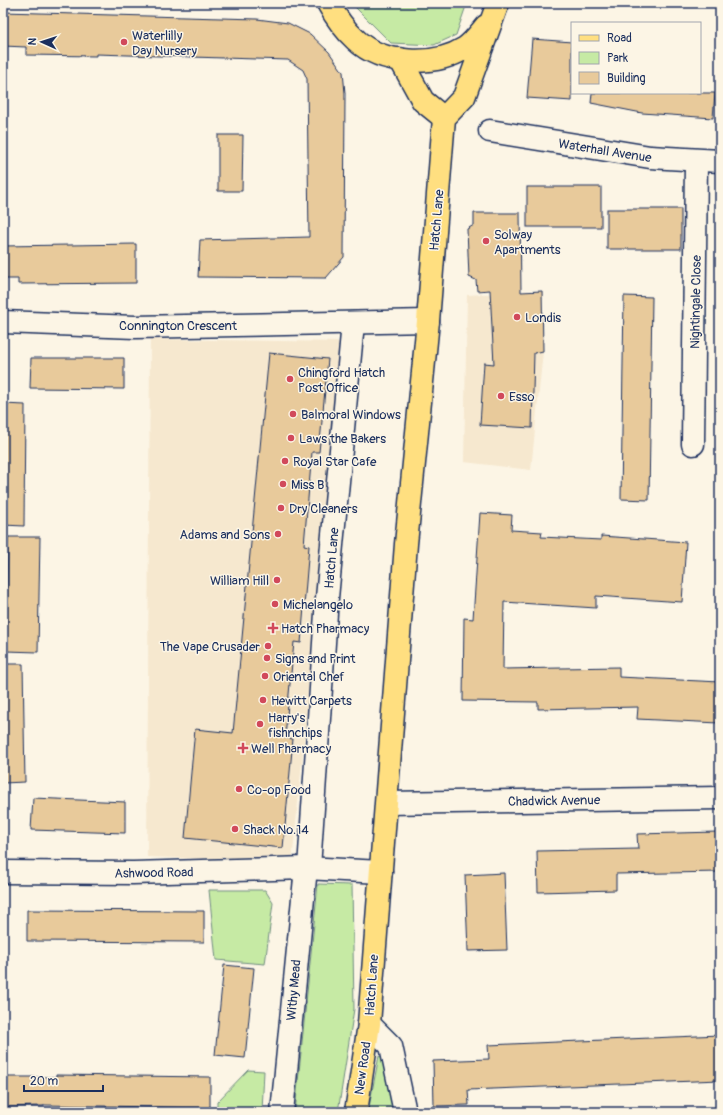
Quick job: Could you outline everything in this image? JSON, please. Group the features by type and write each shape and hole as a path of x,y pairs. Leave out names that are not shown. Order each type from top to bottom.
{"main road":[{"path":"328,3 356,40 381,55 418,61 434,60 449,56 466,47 495,12"},
{"path":"400,59 423,101 444,118 464,97 495,12"},
{"name":"Hatch Lane","path":"369,1024 406,544 428,321 444,118"},
{"name":"New Road","path":"356,1112 369,1024"}],"street":[{"name":"Waterhall Avenue","path":"490,131 650,158 720,161"},
{"name":"Nightingale Close","path":"693,444 696,161"},
{"path":"353,323 428,321"},
{"name":"Connington Crescent","path":"3,322 135,326 353,323"},
{"name":"Hatch Lane","path":"307,868 327,598 353,323"},
{"name":"Chadwick Avenue","path":"387,803 720,798"},
{"path":"307,868 381,872"},
{"name":"Ashwood Road","path":"3,872 133,873 307,868"},
{"name":"Withy Mead","path":"282,1112 307,868"},
{"name":"Hatch Lane","path":"369,1024 391,1046 405,1112"}],"shaded area":[{"path":"543,291 543,351 531,470 464,462 467,295"},
{"path":"150,339 344,342 292,862 147,857"}],"green space":[{"path":"351,3 467,3 456,35 434,45 391,43"},
{"path":"318,884 352,885 354,1009 338,1112 295,1112"},
{"path":"209,890 265,890 273,903 265,964 216,960"},
{"path":"379,1056 386,1059 393,1112 368,1112"},
{"path":"248,1070 264,1071 262,1112 217,1112 217,1102"}],"building":[{"path":"3,12 257,19 288,23 310,34 329,52 343,72 345,93 344,257 326,278 198,277 200,240 309,237 307,79 303,70 288,60 96,54 96,56 26,55 26,47 3,46"},
{"path":"532,39 571,42 572,101 527,98"},
{"path":"715,93 713,118 642,113 591,103 592,94"},
{"path":"218,135 243,135 242,191 218,191"},
{"path":"527,187 601,187 601,227 527,227"},
{"path":"607,209 681,209 681,249 607,249"},
{"path":"474,213 520,213 521,292 542,291 543,351 534,353 532,428 480,425 484,363 494,364 490,290 477,291 476,280 469,277 467,229 474,225"},
{"path":"136,244 136,283 18,284 18,279 3,279 3,246"},
{"path":"624,296 652,297 649,500 621,499"},
{"path":"269,353 328,359 319,452 312,452 304,545 309,546 301,643 294,642 287,715 285,738 293,739 283,848 185,838 195,729 233,733"},
{"path":"31,358 124,358 124,389 30,388"},
{"path":"3,404 25,405 24,526 3,525"},
{"path":"480,513 512,515 511,530 542,532 541,537 601,540 601,536 686,542 682,602 596,596 596,608 504,602 503,669 619,667 619,677 720,682 719,723 637,719 638,707 538,709 538,702 463,701 464,618 473,619"},
{"path":"8,537 40,537 38,652 6,651"},
{"path":"3,664 23,664 25,782 3,783"},
{"path":"33,798 125,802 125,833 31,830"},
{"path":"718,832 719,872 616,874 616,890 538,892 537,851 638,849 637,834"},
{"path":"504,873 507,950 468,951 465,875"},
{"path":"27,910 204,911 204,942 27,941"},
{"path":"224,965 254,968 245,1058 215,1055"},
{"path":"720,1035 720,1080 468,1090 469,1105 434,1106 433,1061 489,1059 488,1045"},
{"path":"56,1075 210,1077 210,1108 44,1105 3,1107 3,1077 56,1077"}],"place":[{"name":"Waterlilly Day Nursery","path":"124,42"},
{"name":"Solway Apartments","path":"486,241"},
{"name":"Londis","path":"517,317"},
{"name":"Chingford Hatch Post Office","path":"290,379"},
{"name":"Esso","path":"501,396"},
{"name":"Balmoral Windows","path":"293,414"},
{"name":"Laws the Bakers","path":"291,438"},
{"name":"Royal Star Cafe","path":"285,461"},
{"name":"Miss B","path":"283,484"},
{"name":"Dry Cleaners","path":"281,508"},
{"name":"Adams and Sons","path":"278,534"},
{"name":"William Hill","path":"277,580"},
{"name":"Michelangelo","path":"275,604"},
{"name":"Hatch Pharmacy","path":"273,628"},
{"name":"The Vape Crusader","path":"268,646"},
{"name":"Signs and Print","path":"267,658"},
{"name":"Oriental Chef","path":"265,676"},
{"name":"Hewitt Carpets","path":"263,700"},
{"name":"Harry's fishnchips","path":"260,724"},
{"name":"Well Pharmacy","path":"243,748"},
{"name":"Co-op Food","path":"239,789"},
{"name":"Shack No.14","path":"235,829"}]}
